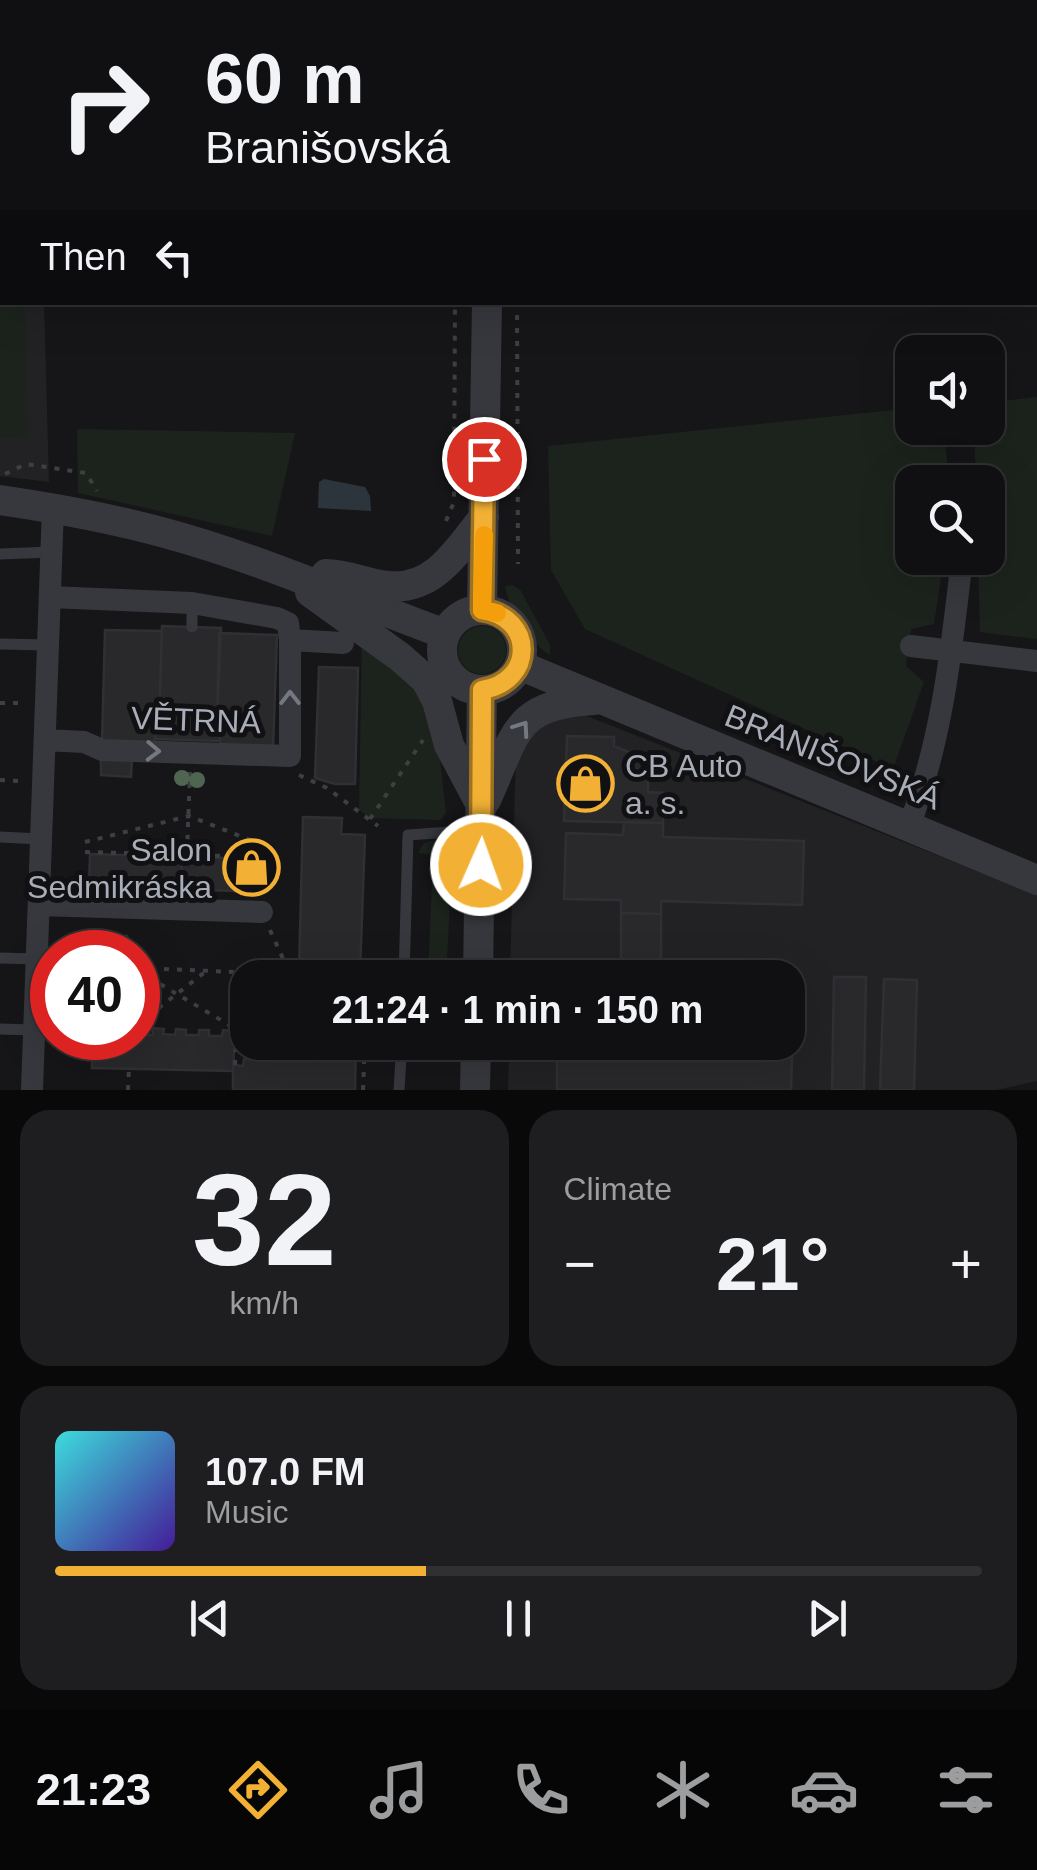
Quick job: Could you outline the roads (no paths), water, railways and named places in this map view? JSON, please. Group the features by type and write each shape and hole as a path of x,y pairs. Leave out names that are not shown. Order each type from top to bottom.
{"street":[{"path":"482,610 487,305"},
{"path":"0,500 53,507 165,533 275,569 445,634"},
{"path":"38,930 53,507"},
{"path":"275,569 408,586 441,571 484,516"},
{"path":"275,569 426,680 438,701 448,745 482,819"},
{"path":"909,826 951,651 960,575"},
{"path":"50,597 192,615 277,618 288,623 290,640 343,643"},
{"path":"482,610 503,616 514,625 521,644 519,665 502,685 482,690 464,686 446,669 442,647 445,634 460,616 482,610"},
{"name":"VĚTRNÁ","path":"45,740 84,742 102,750 290,756 290,640"},
{"path":"911,646 1037,661"},
{"name":"BRANIŠOVSKÁ","path":"519,665 1037,880"},
{"path":"478,960 482,690"},
{"name":"BRANIŠOVSKÁ","path":"482,819 518,726 536,711 560,701 602,699"},
{"path":"40,905 262,904"},
{"path":"32,1090 33,1060"},
{"path":"475,1090 476,1060"}],"lane":[{"path":"0,554 52,552"},
{"path":"0,644 48,645"},
{"path":"405,960 408,835 482,819"},
{"path":"0,838 41,839"},
{"path":"0,958 30,959"},
{"path":"0,1029 30,1030"},
{"path":"399,1090 401,1060"}],"place":[{"name":"CB Auto a. s.","path":"586,784"},
{"name":"Salon Sedmikráska","path":"251,868"}]}
